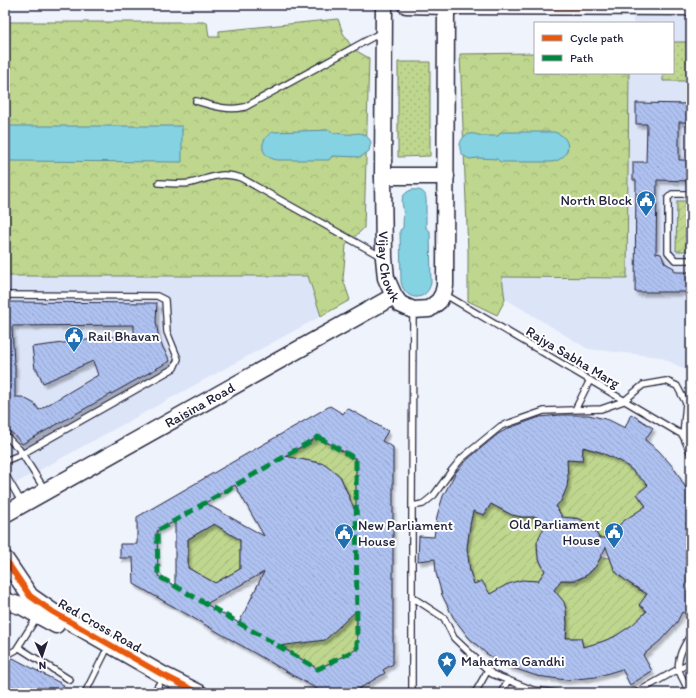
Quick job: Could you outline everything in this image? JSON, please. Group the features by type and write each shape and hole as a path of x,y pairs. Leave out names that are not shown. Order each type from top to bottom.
{"main road":[{"name":"Vijay Chowk","path":"384,5 383,176 384,258 386,278 394,296 400,304 413,310 429,309 439,301 443,294"},
{"path":"406,5 691,7"},
{"path":"443,294 445,286 446,6"},
{"path":"383,176 446,176"},
{"name":"Raisina Road","path":"5,514 394,296"},
{"name":"Red Cross Road","path":"5,559 30,596 53,612 163,675 199,693"},
{"name":"Red Cross Road","path":"5,601 21,606 105,653 157,688 176,693"}],"lane":[{"path":"196,101 234,110 245,107 384,30"},
{"path":"159,183 185,183 220,175 230,175 240,178 384,258"},
{"path":"691,194 672,194 668,198 668,252 675,260 691,260"},
{"name":"Rajya Sabha Marg","path":"443,294 691,440"},
{"path":"5,295 157,296 165,300 166,332 178,359 174,368 22,454 5,461"},
{"path":"412,693 413,310"},
{"path":"575,410 590,380"},
{"path":"412,506 423,504 434,495 462,458 501,426 544,411 601,409 624,401 643,385 666,381 677,386 686,403 683,436 691,454"},
{"path":"5,436 22,454 45,491"},
{"path":"5,474 22,504"},
{"path":"412,597 444,618 454,638 492,674 533,690 557,693"},
{"path":"5,656 16,650 38,615"},
{"path":"688,693 687,686 679,669 681,651 691,634"},
{"path":"18,647 70,680"},
{"path":"90,693 86,691 105,653"},
{"path":"636,693 691,662"},
{"path":"474,693 488,670"},
{"path":"501,693 508,680"}],"shaded area":[{"path":"633,5 691,5 691,375 688,371 661,357 588,349 504,298 502,276 627,278 629,74 674,74 674,22 633,22"},
{"path":"5,276 308,276 321,316 5,489"}],"green space":[{"path":"338,19 343,33 353,49 369,58 364,228 346,245 343,279 350,300 321,316 308,276 5,276 5,22 207,22 209,37 219,37 219,31"},
{"path":"674,42 691,42 691,81 663,81 663,74 674,74"},
{"path":"534,53 534,74 629,74 627,278 502,277 505,300 497,315 468,301 468,251 460,54"},
{"path":"398,62 430,62 430,156 398,157"},
{"path":"677,201 691,201 691,251 676,251"},
{"path":"318,437 356,459 357,532 349,512 350,498 340,476 325,464 301,459 269,480 257,474"},
{"path":"583,448 610,456 634,472 648,485 637,494 646,507 621,523 611,538 599,538 589,524 580,519 574,517 563,518 556,506 567,460 582,461"},
{"path":"491,504 513,515 537,517 544,528 537,544 537,549 539,560 545,570 538,581 513,583 490,594 474,584 470,572 467,548 470,525 473,511 484,515"},
{"path":"214,524 240,540 240,569 215,583 188,568 188,539"},
{"path":"600,557 610,558 616,571 624,580 647,594 639,605 646,611 626,630 618,635 583,647 581,638 566,638 566,612 562,601 554,590 561,580 567,581 579,579 590,573 598,563"},
{"path":"355,570 357,649 318,669 252,628"}],"water":[{"path":"5,126 182,126 182,162 5,161"},
{"path":"330,130 333,133 361,133 365,135 371,142 369,151 361,157 332,156 329,160 277,160 267,156 264,152 264,140 272,132"},
{"path":"501,132 554,132 565,138 568,147 566,152 559,160 552,162 500,162 497,159 470,159 461,153 460,146 463,137 469,134 498,136"},
{"path":"411,190 421,191 425,195 426,228 430,231 431,283 425,294 416,297 411,296 403,289 401,282 400,230 403,228 402,199 406,193"}],"building":[{"name":"North Block","path":"636,103 691,104 691,122 679,122 679,160 691,160 691,181 657,180 656,253 661,254 665,263 674,268 674,272 691,272 691,292 635,292 636,180 633,180 633,162 646,162 647,124 636,124"},
{"path":"5,302 157,303 156,321 159,340 170,361 22,444 13,434 5,429","holes":["134,325 134,334 32,347 35,369 37,369 43,383 93,361 98,375 39,410 35,404 22,397 15,397 15,364 12,326"]},
{"path":"330,406 343,414 347,408 388,431 382,441 393,447 393,664 383,670 385,673 352,693 324,693 134,584 133,558 120,558 120,544 137,544 137,517","holes":["318,437 356,459 356,513 340,476 325,464 285,456","235,485 264,536 205,503","175,521 175,586 158,576 157,531","214,524 240,540 240,569 215,583 188,568 188,539","264,572 239,623 206,604","357,610 357,649 318,669 279,646 325,640"]},
{"name":"Old Parliament House","path":"631,414 653,428 645,440 658,450 674,468 686,488 691,485 691,616 682,612 677,622 660,641 643,655 652,671 630,685 622,669 596,677 566,680 537,676 510,667 487,654 469,638 453,617 442,595 436,573 435,559 418,561 419,536 434,537 437,516 443,496 456,472 468,459 498,434 509,428 540,417 589,415 609,420 625,428","holes":["583,447 600,452 622,462 648,485 637,494 646,506 622,522 611,538 599,538 593,527 580,519 562,517 556,506 561,501 567,487 567,460 582,461","491,504 512,515 537,517 544,528 537,542 538,557 545,571 538,581 522,580 514,582 490,594 482,581 474,584 470,572 467,548 470,525 473,511 484,515","606,547 614,569 618,574 647,594 639,605 647,611 632,625 614,637 583,647 581,638 566,638 566,609 564,602 554,590 561,580 576,580 587,575 596,566"]},
{"path":"13,658 64,685 59,693 5,693 5,664"}],"marked path":[{"path":"318,437 356,459 357,649 318,669 158,576 157,531 318,437"}],"cycle path":[{"path":"446,6 691,7"},
{"path":"5,559 30,596 53,612 163,675 199,693"}],"place":[{"name":"North Block","path":"646,217"},
{"name":"Rail Bhavan","path":"74,353"},
{"name":"Old Parliament House","path":"614,549"},
{"name":"New Parliament House","path":"344,550"},
{"name":"Mahatma Gandhi","path":"447,678"}]}
